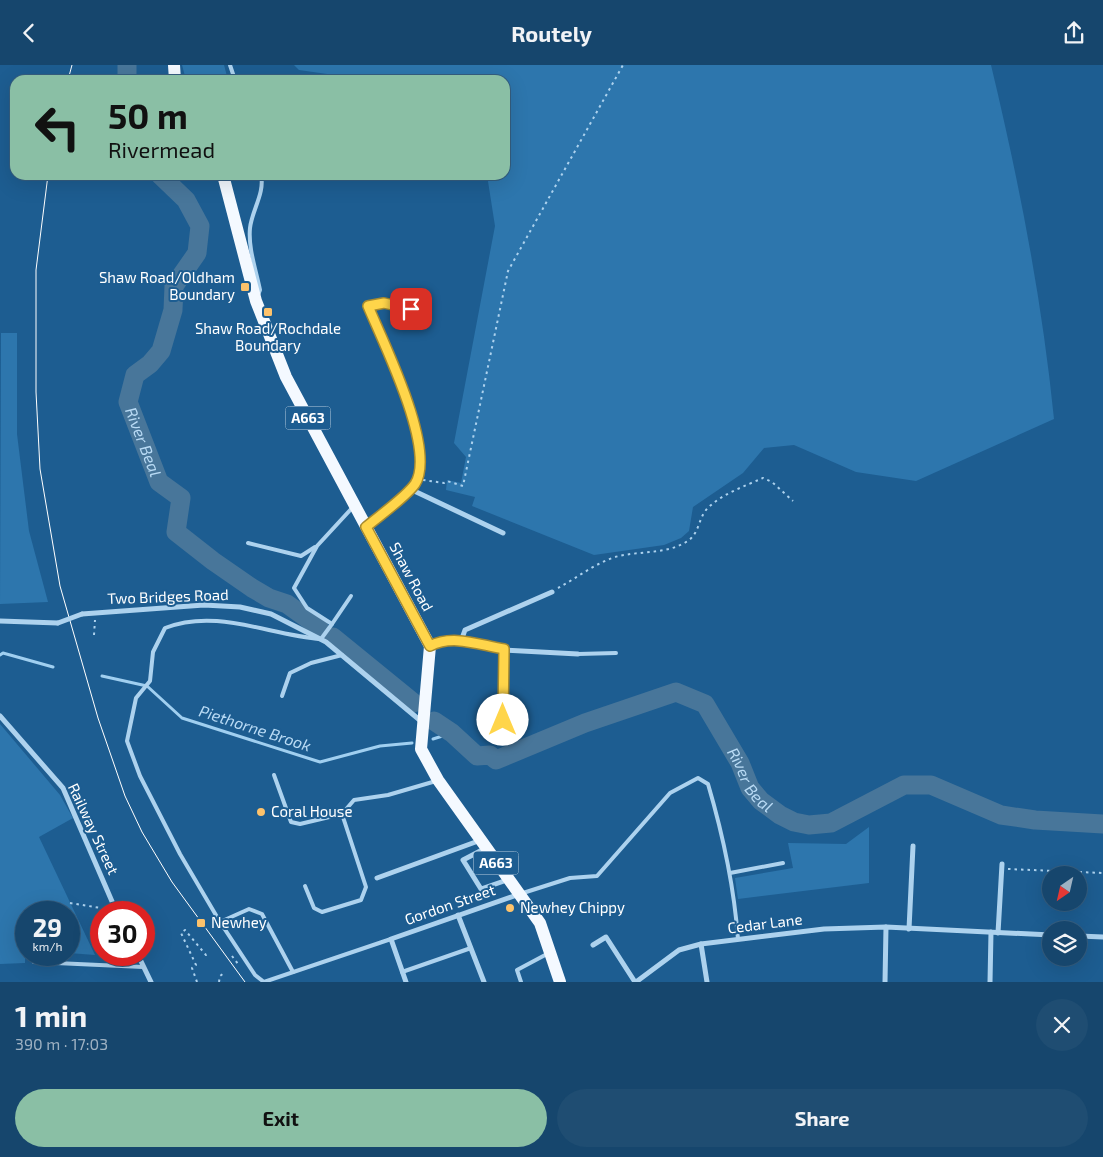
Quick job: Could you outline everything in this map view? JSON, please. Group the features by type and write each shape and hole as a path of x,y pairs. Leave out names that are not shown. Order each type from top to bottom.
{"main road":[{"name":"Shaw Road","path":"224,180 256,301 286,377 430,646"},
{"name":"A663","path":"430,646 422,722 422,749 438,780 518,895 540,923 552,952 560,982"}],"street":[{"path":"366,527 410,489 418,479 421,471 421,449 404,393 368,306 384,303 425,311"},
{"path":"410,489 503,533"},
{"path":"461,641 465,630 552,592"},
{"name":"Two Bridges Road","path":"0,621 58,623 82,615 204,605 240,607 271,614 321,639 422,722"},
{"path":"430,646 440,641 461,641 504,649 578,654"},
{"path":"503,720 504,649"},
{"name":"Railway Street","path":"0,715 63,789 112,901"},
{"path":"377,878 484,844"},
{"path":"484,844 463,859 477,882 482,889 508,880"},
{"path":"909,929 913,846"},
{"path":"998,933 1001,866"},
{"name":"Gordon Street","path":"391,939 518,895"},
{"path":"458,915 484,982"},
{"path":"885,982 886,927"},
{"name":"Cedar Lane","path":"635,982 673,953 701,944 738,939 824,929 886,927 1042,935"},
{"path":"1087,936 1103,937 1103,929"},
{"path":"990,933 990,982"},
{"path":"593,945 606,937 635,982"},
{"path":"391,939 406,982"},
{"path":"701,944 707,982"},
{"path":"143,967 151,982"}],"lane":[{"path":"256,301 260,290 253,258 250,228 263,184 262,180"},
{"path":"332,624 307,608 294,589 317,546 355,506"},
{"path":"248,543 301,555 317,546"},
{"path":"351,596 321,639 301,637 243,623 207,620 182,621 165,629 153,652 150,681 136,698 127,741 140,776 160,818 220,922 255,975 264,981 391,939"},
{"path":"578,654 616,653"},
{"path":"282,696 290,673 311,663 342,655"},
{"path":"274,775 291,822 300,824 342,814 354,800 388,795 438,780"},
{"path":"518,895 570,878 598,876 670,793 698,778 708,784 726,850 738,939"},
{"path":"305,886 314,908 322,912 360,900 366,887 342,814"},
{"path":"730,873 783,863"},
{"path":"220,922 249,909 262,914 293,972"},
{"path":"402,972 471,948"},
{"path":"521,982 517,970 552,952"},
{"path":"80,964 143,967"}],"path":[{"path":"418,479 444,483 447,481 463,486 508,271 623,65"},
{"path":"552,592 618,556 663,551 689,541 695,534 706,510 763,478 772,482 793,501"},
{"path":"94,635 95,619"},
{"path":"1001,866 1103,873"},
{"path":"197,982 192,968 196,965 181,933 185,930 206,955 209,953"},
{"path":"218,982 220,976 224,973"}],"shaded area":[{"path":"182,65 224,65 227,75 185,75"},
{"path":"294,65 991,65 1011,153 1036,285 1054,419 916,481 856,472 794,445 764,448 743,473 693,507 689,531 681,538 664,545 594,555 472,506 475,497 446,490 447,480 461,483 466,457 454,443 495,226 488,180 510,180 510,75 334,75 299,70"},
{"path":"1,333 17,333 17,434 29,531 48,602 0,604"},
{"path":"0,724 60,795 73,818 39,837 69,901 15,901 15,963 0,964"},
{"path":"869,827 869,883 738,899 735,878 793,868 788,843 846,844"},
{"path":"80,923 90,944 90,955 80,954"}],"waterway":[{"name":"River Beal","path":"127,65 127,75"},
{"name":"River Beal","path":"165,180 186,200 200,226 197,253 174,286 173,310 161,351 150,364 135,375 128,402 159,482 181,498 176,532 252,588 269,598 287,604 319,627"},
{"name":"River Beal","path":"333,637 414,703"},
{"name":"Piethorne Brook","path":"0,655 3,653 53,667"},
{"name":"Piethorne Brook","path":"102,676 147,686 182,718 320,762 380,746 412,743"},
{"name":"River Beal","path":"434,721 452,733 477,756 490,755 496,760 585,723 676,692 705,704 740,763 750,788 761,801 780,815 794,822 809,825 831,823 904,785 931,785 1001,815 1035,820 1103,824"},
{"name":"Piethorne Brook","path":"433,739 452,733"}],"tram line":[{"path":"69,75 72,65"},
{"path":"47,180 36,270 36,392 40,469 60,586 98,718 125,796 142,832 172,882 245,982"}],"place":[{"name":"Shaw Road/Oldham Boundary","path":"245,287"},
{"name":"Shaw Road/Rochdale Boundary","path":"268,312"},
{"name":"Coral House","path":"261,812"},
{"name":"Newhey Chippy","path":"510,908"},
{"name":"Newhey","path":"201,923"}],"route":[{"path":"411,309 384,303 368,306 404,393 421,449 421,471 414,485 366,527 430,646 450,639 504,649 503,720"}]}
